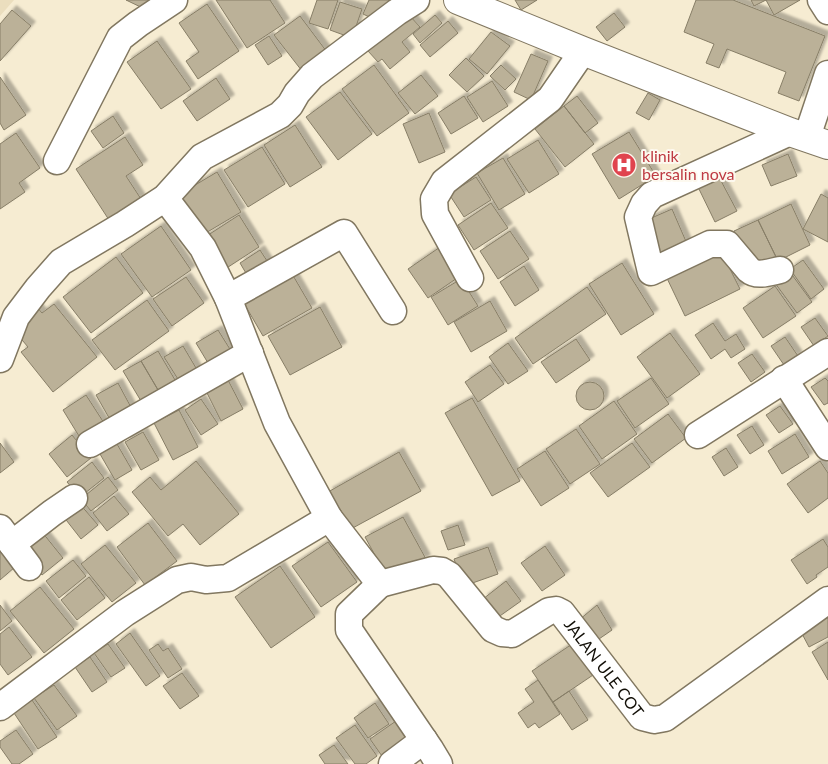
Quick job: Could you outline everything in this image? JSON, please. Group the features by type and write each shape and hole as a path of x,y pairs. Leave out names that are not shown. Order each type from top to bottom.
{"main road":[{"path":"458,0 808,138"}],"street":[{"path":"57,161 120,38 174,0"},
{"path":"0,359 16,318 38,288 61,262 165,198 202,157 280,115 312,76 397,12 416,0"},
{"path":"821,0 828,11"},
{"path":"470,278 435,214 434,199 444,182 550,99 583,50"},
{"path":"780,270 753,274 728,244 710,244 651,272 638,217 644,204 652,195 808,138 828,74"},
{"path":"165,198 203,248 228,298 277,423 330,518 380,584 349,614 349,630 439,764"},
{"path":"228,298 344,233 393,311"},
{"path":"698,435 828,352"},
{"path":"90,444 250,353"},
{"path":"784,379 828,447"},
{"path":"29,567 6,536 52,513 74,498"},
{"path":"0,707 125,612 177,580 191,577 206,580 228,578 330,518"},
{"name":"JALAN ULE COT","path":"380,584 433,570 442,571 449,575 493,629 502,633 512,634 549,610 556,610 562,613 642,717 654,720 665,718 828,600"},
{"path":"392,764 424,740"}],"shaded area":[{"path":"0,0 14,0 0,16"}],"building":[{"path":"126,0 154,0 149,11"},
{"path":"216,0 270,0 285,23 247,48"},
{"path":"317,0 338,0 328,29 309,23"},
{"path":"369,0 389,0 380,22 363,14"},
{"path":"515,0 537,0 521,10"},
{"path":"696,0 733,0 825,36 799,101 778,93 786,72 727,49 719,68 706,63 714,44 684,32"},
{"path":"751,0 766,0 754,6"},
{"path":"766,0 800,0 774,15"},
{"path":"340,2 362,9 352,38 330,30"},
{"path":"207,4 239,51 198,79 186,61 199,52 179,23"},
{"path":"12,10 31,26 0,61 0,24"},
{"path":"614,13 625,27 607,41 596,27"},
{"path":"435,15 442,23 420,43 413,34"},
{"path":"300,16 327,52 302,71 274,35"},
{"path":"410,16 420,27 402,42 410,52 390,69 382,59 378,62 368,51"},
{"path":"448,21 458,33 430,57 420,45"},
{"path":"491,32 510,46 487,74 469,59"},
{"path":"269,36 282,56 268,65 255,45"},
{"path":"157,41 191,89 161,109 127,62"},
{"path":"531,54 548,61 531,100 514,92"},
{"path":"466,58 484,76 467,92 449,75"},
{"path":"374,65 409,113 377,136 342,89"},
{"path":"501,65 516,79 505,90 490,76"},
{"path":"421,75 438,96 415,114 398,93"},
{"path":"0,77 26,115 4,130 0,123"},
{"path":"216,78 230,99 197,121 183,101"},
{"path":"492,81 508,106 483,122 467,97"},
{"path":"340,92 372,134 338,160 306,117"},
{"path":"648,93 660,100 649,120 636,113"},
{"path":"464,96 478,118 451,134 438,113"},
{"path":"577,96 598,123 585,133 564,106"},
{"path":"564,106 594,144 565,167 535,129"},
{"path":"429,113 445,152 419,163 403,124"},
{"path":"113,116 124,133 103,148 91,131"},
{"path":"295,125 322,167 290,187 264,145"},
{"name":"klinik bersalin nova","path":"629,132 656,176 619,199 592,154"},
{"path":"16,133 40,168 19,183 25,192 0,209 0,144"},
{"path":"125,137 143,165 126,176 141,199 109,220 76,169"},
{"path":"538,140 559,174 529,193 507,159"},
{"path":"262,147 285,184 248,207 224,170"},
{"path":"788,154 797,176 771,186 762,165"},
{"path":"503,158 525,194 499,210 477,173"},
{"path":"217,172 241,212 199,237 175,197"},
{"path":"476,177 491,200 464,217 449,194"},
{"path":"719,177 737,211 715,222 698,187"},
{"path":"821,194 828,198 828,242 803,229"},
{"path":"491,203 508,228 474,250 458,225"},
{"path":"791,204 810,245 778,261 758,220"},
{"path":"672,209 688,246 657,260 640,223"},
{"path":"239,215 259,247 222,271 202,239"},
{"path":"758,220 778,261 754,272 734,231"},
{"path":"161,226 191,270 152,297 121,254"},
{"path":"510,231 529,259 498,279 480,251"},
{"path":"443,245 463,274 428,298 408,269"},
{"path":"718,245 740,289 685,316 664,272"},
{"path":"260,250 271,267 250,280 240,263"},
{"path":"116,257 143,293 91,333 63,297"},
{"path":"803,260 824,289 811,299 790,269"},
{"path":"622,263 654,314 621,335 589,284"},
{"path":"524,266 539,290 515,306 500,282"},
{"path":"291,272 312,308 263,336 242,300"},
{"path":"790,272 812,302 797,313 775,283"},
{"path":"186,277 204,303 172,326 153,299"},
{"path":"461,279 478,306 448,325 431,297"},
{"path":"775,286 796,316 763,338 743,308"},
{"path":"587,287 606,314 533,364 515,338"},
{"path":"147,300 169,331 115,370 92,340"},
{"path":"490,301 507,331 471,352 454,322"},
{"path":"54,304 97,357 53,392 21,352 28,347 17,334 37,307 42,313"},
{"path":"320,307 342,347 290,375 268,336"},
{"path":"815,318 828,336 814,346 801,327"},
{"path":"713,323 725,341 736,334 745,349 731,358 725,349 711,359 695,335"},
{"path":"218,330 233,354 211,368 196,343"},
{"path":"670,333 700,374 667,398 637,357"},
{"path":"785,337 798,356 784,365 771,346"},
{"path":"576,339 590,360 556,383 541,362"},
{"path":"508,343 528,371 508,384 489,357"},
{"path":"183,346 199,373 181,384 164,357"},
{"path":"158,351 178,385 161,395 141,361"},
{"path":"752,354 765,372 751,382 738,363"},
{"path":"141,361 161,395 144,406 123,371"},
{"path":"490,365 504,384 478,402 465,382"},
{"path":"651,378 669,404 635,428 617,401"},
{"path":"825,378 828,381 828,403 824,405 811,387"},
{"path":"228,380 243,409 221,421 206,391"},
{"path":"590,382 600,386 604,396 600,406 590,410 580,406 576,396 580,386"},
{"path":"118,383 133,411 112,423 96,395"},
{"path":"86,395 106,426 82,441 63,410"},
{"path":"472,398 520,481 492,496 445,413"},
{"path":"201,399 218,424 201,435 185,410"},
{"path":"614,401 637,434 602,459 579,426"},
{"path":"780,406 793,424 779,433 766,415"},
{"path":"179,410 198,447 173,460 154,423"},
{"path":"668,414 686,438 652,463 634,439"},
{"path":"752,426 764,445 750,454 737,435"},
{"path":"576,429 600,464 570,484 546,449"},
{"path":"143,432 159,460 141,470 125,442"},
{"path":"795,434 809,457 782,474 768,451"},
{"path":"72,435 91,458 67,477 49,454"},
{"path":"0,443 14,462 0,473"},
{"path":"632,443 650,467 608,497 590,473"},
{"path":"117,444 132,470 115,480 100,454"},
{"path":"726,448 738,467 724,476 712,457"},
{"path":"545,451 569,488 541,506 517,469"},
{"path":"399,452 421,491 349,530 328,492"},
{"path":"196,461 239,514 200,545 183,524 168,536 132,492 150,477 161,490"},
{"path":"820,461 828,473 828,498 808,513 787,484"},
{"path":"92,462 104,478 80,497 67,482"},
{"path":"108,477 118,490 91,511 81,499"},
{"path":"114,496 129,514 107,531 93,513"},
{"path":"79,503 98,525 81,539 63,516"},
{"path":"403,517 426,559 388,579 365,537"},
{"path":"148,523 177,561 145,585 117,547"},
{"path":"458,525 465,545 448,550 441,531"},
{"path":"38,527 63,558 42,575 17,543"},
{"path":"823,539 828,547 828,567 807,584 791,560"},
{"path":"328,542 357,582 321,607 292,566"},
{"path":"105,545 136,583 112,602 81,564"},
{"path":"545,546 565,575 542,591 521,563"},
{"path":"488,547 498,574 464,586 454,559"},
{"path":"0,548 15,567 0,580"},
{"path":"73,560 86,576 59,598 46,581"},
{"path":"280,566 315,617 271,648 235,597"},
{"path":"89,577 105,598 77,620 61,600"},
{"path":"506,581 521,601 497,618 483,599"},
{"path":"40,587 74,629 44,653 10,611"},
{"path":"0,605 12,621 0,631"},
{"path":"597,605 612,630 599,639 579,620"},
{"path":"826,615 828,619 828,637 809,647 800,630"},
{"path":"9,627 32,657 8,675 0,664 0,634"},
{"path":"130,633 160,676 146,686 116,644"},
{"path":"575,642 596,673 553,702 532,671"},
{"path":"828,642 828,680 812,652"},
{"path":"108,644 125,668 111,677 94,653"},
{"path":"158,644 163,651 168,648 182,669 168,678 149,650"},
{"path":"90,657 107,682 92,692 75,667"},
{"path":"182,673 199,696 180,709 163,686"},
{"path":"538,680 560,714 539,728 535,723 528,728 518,713 534,702 525,689"},
{"path":"54,685 77,716 57,730 34,698"},
{"path":"569,691 588,720 572,730 553,702"},
{"path":"32,700 57,737 38,749 14,713"},
{"path":"375,703 389,724 368,738 354,718"},
{"path":"396,721 410,740 384,759 370,739"},
{"path":"355,725 377,756 366,764 355,764 336,738"},
{"path":"16,730 33,754 19,764 12,764 0,747 0,741"},
{"path":"334,745 348,764 325,764 319,755"}],"place":[{"name":"klinik bersalin nova","path":"624,165"}]}
